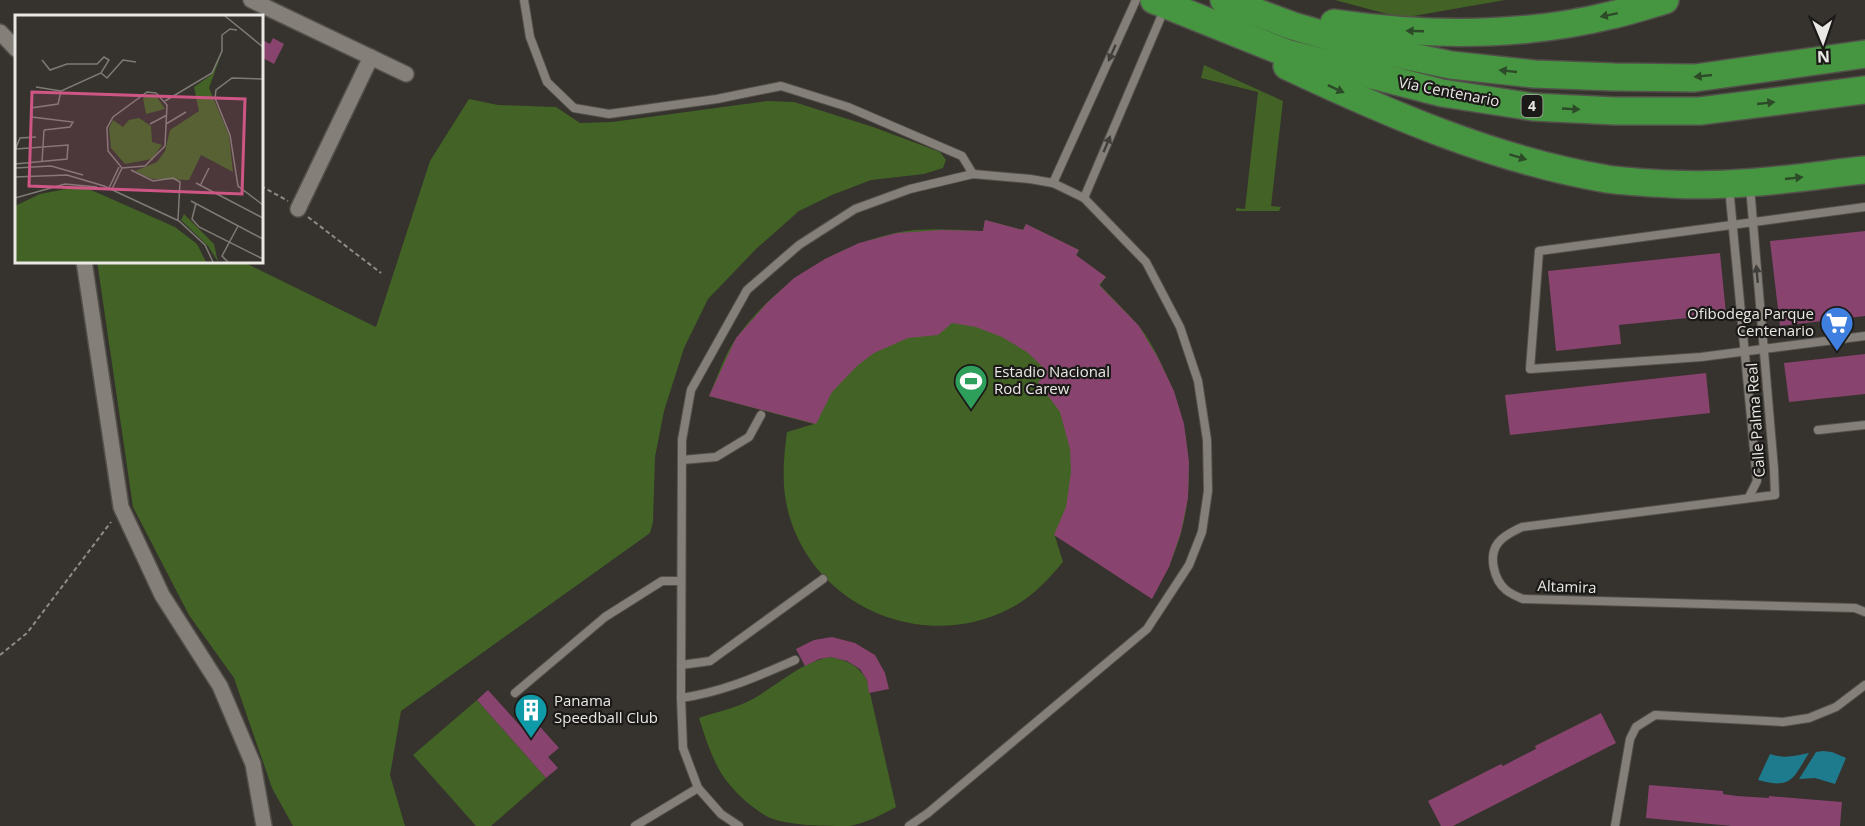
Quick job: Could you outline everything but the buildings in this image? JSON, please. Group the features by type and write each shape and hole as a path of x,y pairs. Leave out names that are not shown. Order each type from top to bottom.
{"highway":[{"path":"1224,0 1297,18 1379,30 1473,32 1544,27 1600,18 1665,0"},
{"name":"Vía Centenario","path":"1224,0 1293,26 1369,48 1451,65 1534,74 1695,78 1865,54"},
{"name":"Vía Centenario","path":"1162,2 1286,53 1442,93 1533,107 1615,111 1700,111 1865,90"},
{"path":"1209,23 1270,58 1350,96 1462,140 1540,164 1608,179 1672,184 1739,183 1865,170"}],"street":[{"path":"251,0 406,74"},
{"path":"0,32 15,48"},
{"path":"298,209 371,57"},
{"path":"84,262 121,507 162,595 220,686 253,764 264,826"}],"lane":[{"path":"524,0 530,37 547,82 574,108 609,114 717,99 781,86 848,107 962,156 973,174"},
{"path":"1053,183 1136,0"},
{"path":"1084,198 1162,2"},
{"path":"739,826 721,814 698,788 683,748 681,698 682,440 691,390 747,291 799,245 855,209 910,189 973,174 1053,183 1084,198 1146,262 1180,327 1198,381 1207,440 1208,491 1202,532 1189,565 1147,629 928,813 909,826"},
{"name":"Calle Palma Real","path":"1739,183 1753,222 1775,495 1749,497"},
{"name":"Calle Palma Real","path":"1739,183 1732,224 1757,481 1749,497"},
{"path":"1865,207 1539,251 1530,369 1701,357 1865,336"},
{"path":"682,460 716,457 749,437 761,415"},
{"path":"1818,430 1865,425"},
{"name":"Altamira","path":"1749,497 1522,528 1508,534 1497,544 1492,561 1496,576 1506,590 1523,599 1855,608 1865,612"},
{"path":"681,664 710,661 823,579"},
{"path":"515,693 605,617 662,581 681,581"},
{"path":"681,698 709,694 745,683 795,660"},
{"path":"1615,826 1630,739 1636,727 1655,715 1783,722 1809,718 1836,707 1865,685"},
{"path":"635,826 698,788"}],"path":[{"path":"262,187 287,200 381,273"},
{"path":"0,655 27,633 121,507"}],"green space":[{"path":"1335,0 1505,0 1402,18"},
{"path":"1204,65 1283,101 1271,206 1281,207 1279,211 1236,211 1236,208 1245,209 1258,92 1201,78"},
{"path":"469,99 498,105 556,107 580,123 612,122 767,101 794,102 873,127 940,152 946,160 943,168 924,174 871,180 799,211 756,249 708,299 684,348 664,411 655,457 653,522 650,533 401,711 390,775 405,826 293,826 272,788 234,678 189,615 133,507 97,262 243,262 376,327 430,161"},
{"name":"Estadio Nacional Rod Carew","path":"985,220 1023,230 1026,224 1079,250 1076,256 1106,277 1100,285 1133,320 1153,347 1180,411 1188,451 1186,513 1169,567 1055,536 1063,562 1051,576 1017,605 977,621 943,626 910,623 878,614 849,598 824,577 804,550 787,507 784,486 785,454 787,432 814,424 709,396 733,343 752,318 787,285 827,258 872,239 895,233 939,229 983,231"},
{"path":"831,657 852,664 867,680 896,807 867,821 849,826 808,825 776,820 761,813 748,803 725,779 711,753 699,718 746,702 800,668"},
{"path":"477,700 546,778 491,826 476,826 413,755"}],"water":[{"path":"1823,751 1846,758 1835,784 1815,778 1799,779 1816,752"},
{"path":"1809,753 1799,770 1785,783 1758,780 1770,754 1785,757"}],"place":[{"name":"Ofibodega Parque Centenario","path":"1837,352"},
{"name":"Estadio Nacional Rod Carew","path":"971,410"},
{"name":"Panama Speedball Club","path":"531,739"}]}
